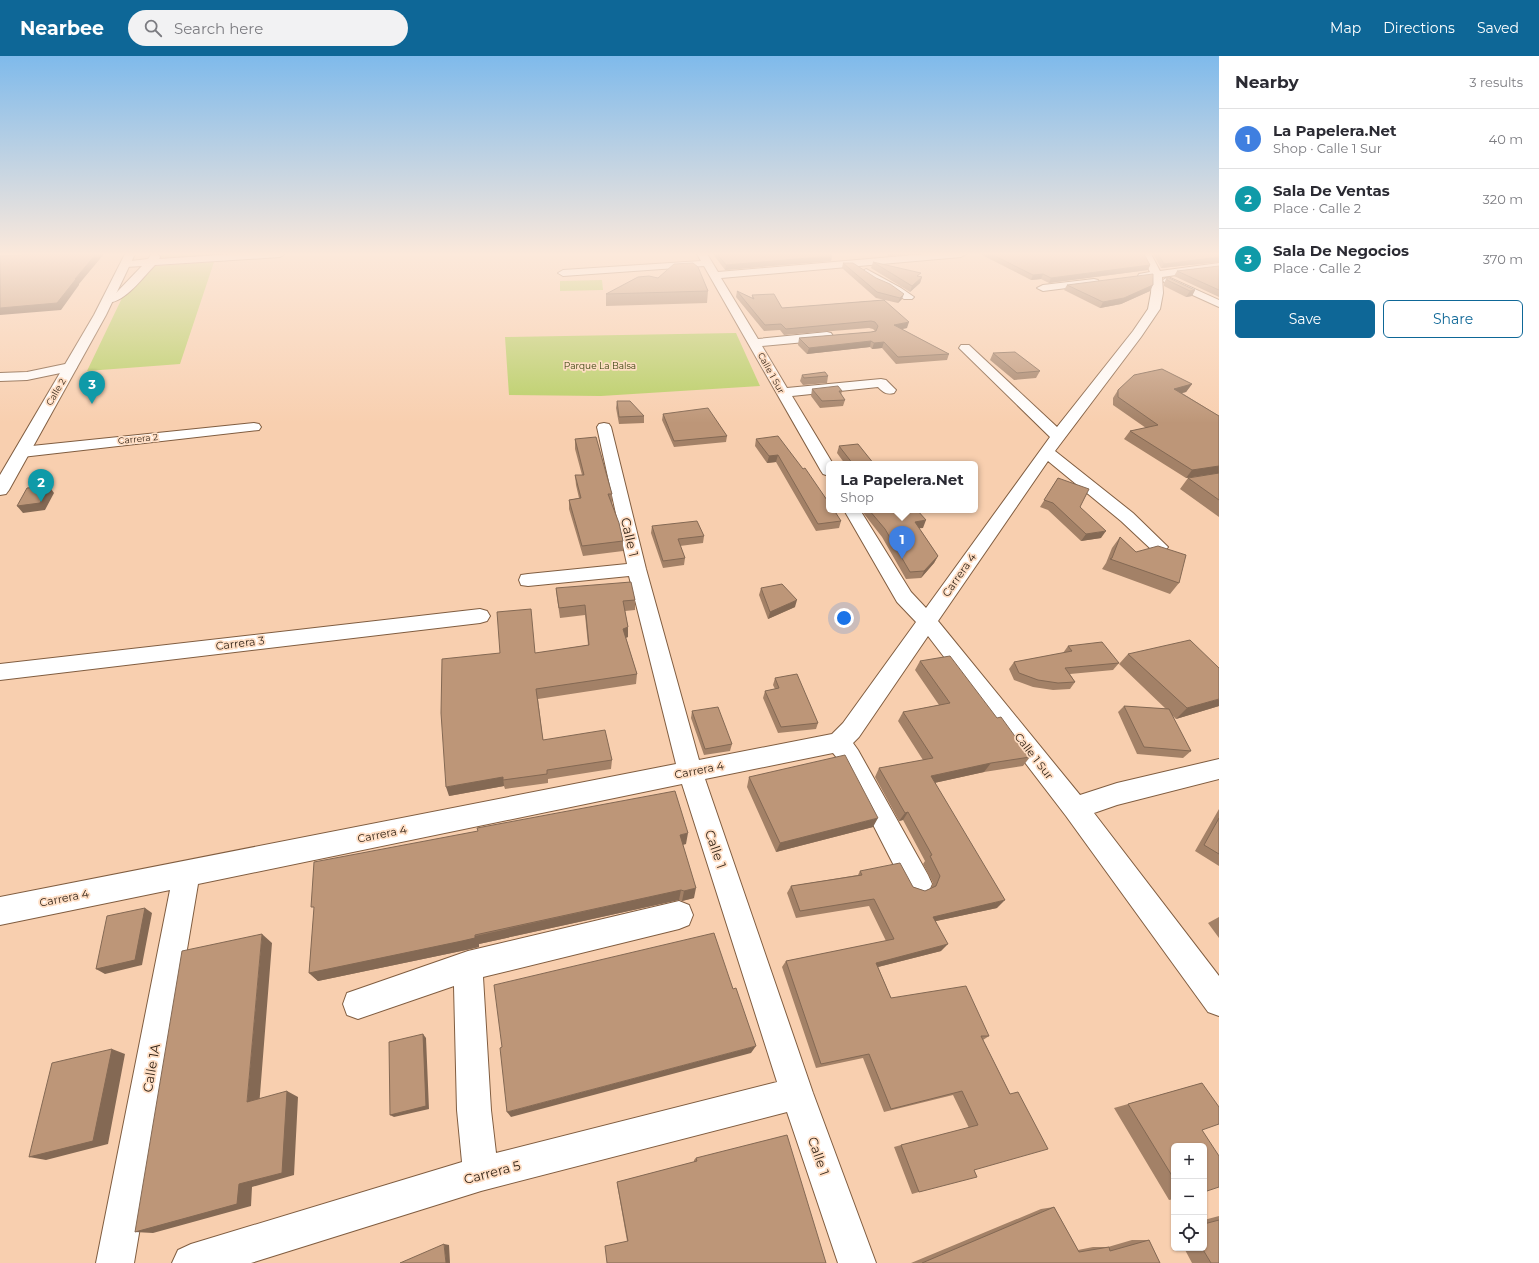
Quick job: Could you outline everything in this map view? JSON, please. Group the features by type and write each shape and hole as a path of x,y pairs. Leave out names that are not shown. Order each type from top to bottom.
{"main road":[{"name":"Calle 2","path":"0,490 62,383 102,310"}],"street":[{"name":"Calle 1 Sur","path":"735,310 782,393 826,466"},
{"name":"Carrera 4","path":"0,911 838,742 851,730 1046,452 1137,334 1153,310"},
{"path":"754,343 838,335"},
{"path":"965,348 1039,417 1058,437"},
{"path":"0,377 27,376 70,367"},
{"path":"27,376 62,383"},
{"path":"782,393 881,383 889,390"},
{"name":"Carrera 2","path":"22,452 254,427"},
{"name":"Calle 1","path":"604,427 637,569 690,772 797,1093 857,1263"},
{"path":"1046,452 1128,517 1159,547"},
{"name":"Calle 1 Sur","path":"854,513 904,597 927,620 1075,808 1219,1002"},
{"path":"528,580 637,569"},
{"name":"Carrera 3","path":"0,672 480,616"},
{"path":"838,742 850,757 918,884"},
{"path":"1075,808 1116,794 1219,769"},
{"name":"Calle 1A","path":"115,1263 186,874"},
{"path":"358,1004 468,966 679,915"},
{"path":"468,966 474,1110 481,1174"},
{"name":"Carrera 5","path":"191,1263 481,1174 797,1093"}],"green space":[{"path":"116,310 198,310 180,364 87,371"},
{"name":"Parque La Balsa","path":"736,333 760,386 601,396 509,395 505,337"}],"building":[{"path":"753,310 896,310 909,322 894,325 949,354 898,357 884,342 874,343 871,341 809,348 799,338 876,331 878,326 875,322 871,321 786,329 781,324 765,325"},
{"path":"1015,352 1040,371 1017,373 993,353"},
{"path":"1162,369 1192,384 1174,389 1219,416 1219,466 1192,470 1130,431 1158,425 1118,397 1118,390 1134,375"},
{"path":"825,372 828,376 804,378 802,375"},
{"path":"838,386 842,391 839,391 845,400 822,401 812,389"},
{"path":"617,401 630,401 644,416 619,417"},
{"path":"708,408 727,436 674,441 663,414"},
{"path":"778,436 803,469 805,468 826,499 826,513 836,513 841,521 818,524 778,455 769,456 756,439"},
{"path":"596,437 612,494 608,494 619,523 623,541 582,546 569,500 581,498 575,475 584,475 575,439"},
{"path":"858,444 872,461 851,461 839,446"},
{"path":"1219,473 1219,500 1188,478"},
{"path":"1058,478 1089,489 1080,507 1106,531 1086,534 1053,503 1044,500"},
{"path":"49,486 40,503 17,506 27,488"},
{"path":"872,513 920,513 926,520 915,522 938,556 924,571 910,572 885,529"},
{"path":"697,521 704,536 678,539 685,558 663,561 652,526"},
{"path":"1120,537 1136,552 1158,546 1186,555 1179,583 1110,559 1112,558"},
{"path":"631,582 635,600 623,601 628,627 623,629 637,674 536,689 543,740 605,730 612,760 547,770 547,774 503,780 503,777 446,787 441,713 442,659 500,653 497,612 531,609 535,653 589,645 585,605 559,608 556,588"},
{"path":"782,584 797,600 770,612 761,588"},
{"path":"1190,640 1219,668 1219,699 1187,708 1128,654"},
{"path":"1102,642 1119,663 1065,668 1075,682 1058,683 1038,680 1019,673 1014,662 1072,651 1068,646"},
{"path":"950,656 997,718 1001,717 1030,757 991,763 931,776 1005,900 933,917 948,944 876,963 891,998 966,986 989,1036 981,1036 1010,1094 1018,1092 1048,1149 974,1170 977,1177 919,1192 901,1145 978,1125 962,1091 891,1109 869,1054 821,1064 786,961 894,939 874,899 800,911 791,886 862,875 860,871 900,863 913,887 925,891 936,886 940,876 930,856 932,855 908,812 905,813 879,768 933,758 903,712 950,703 920,661"},
{"path":"797,674 818,723 781,727 765,691 779,688 775,678"},
{"path":"1124,706 1169,709 1191,751 1144,747"},
{"path":"718,707 732,744 705,749 692,711"},
{"path":"845,755 878,818 780,843 749,777"},
{"path":"675,791 688,833 680,835 696,888 475,935 475,938 462,941 309,973 314,907 311,907 314,862 478,831 477,828"},
{"path":"1219,818 1219,854 1204,845"},
{"path":"145,908 135,960 96,969 107,916"},
{"path":"714,933 733,989 736,988 756,1046 507,1112 500,1048 502,1047 494,985"},
{"path":"262,934 247,1102 287,1091 282,1173 239,1184 237,1204 135,1232 182,951"},
{"path":"423,1034 426,1106 390,1115 389,1042"},
{"path":"112,1049 93,1141 29,1157 52,1063"},
{"path":"1202,1083 1219,1107 1219,1124 1202,1130 1219,1156 1219,1187 1207,1191 1207,1143 1171,1143 1171,1174 1128,1104"},
{"path":"787,1135 826,1263 607,1263 605,1246 628,1241 617,1182 697,1161 696,1158"},
{"path":"1054,1207 1079,1252 1109,1247 1110,1251 1149,1240 1160,1263 922,1263"},
{"path":"1219,1220 1219,1263 1211,1263 1204,1251 1207,1251 1207,1223"},
{"path":"444,1244 446,1263 400,1263"}],"place":[{"name":"Sala De Negocios","path":"92,404"},
{"name":"Sala De Ventas","path":"41,502"},
{"name":"La Papelera.Net","path":"902,559"}]}
